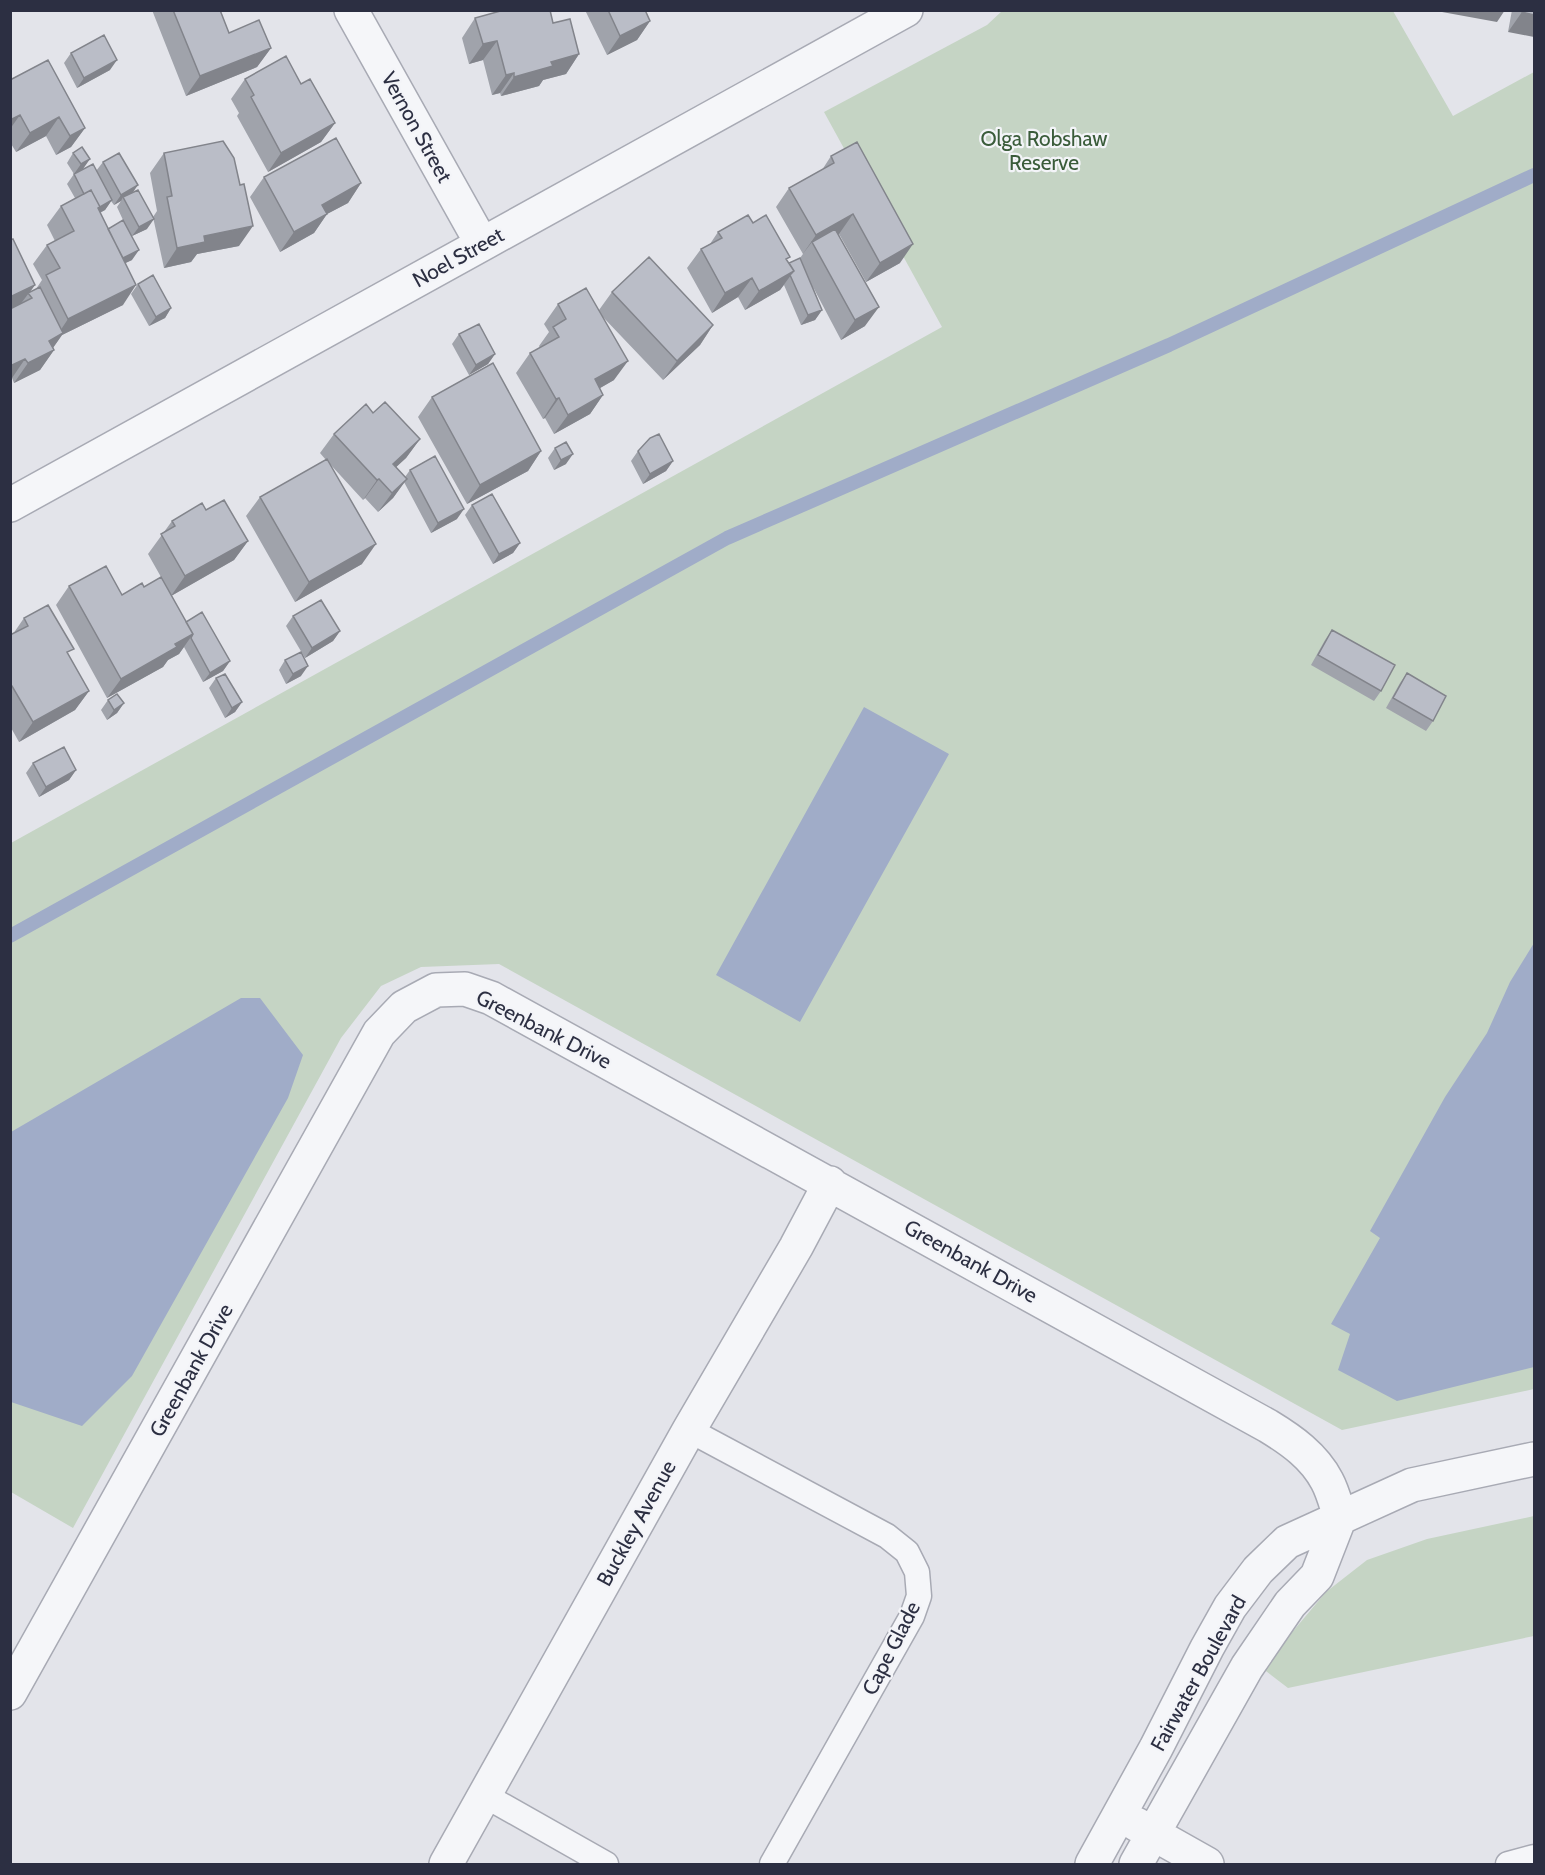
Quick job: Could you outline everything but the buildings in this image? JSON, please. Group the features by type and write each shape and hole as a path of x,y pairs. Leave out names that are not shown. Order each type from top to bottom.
{"street":[{"name":"Vernon Street","path":"351,10 482,244"},
{"name":"Noel Street","path":"10,505 906,10"},
{"name":"Greenbank Drive","path":"10,1694 379,1033 404,1006 436,990 465,989 491,998 830,1183 1279,1433 1313,1460 1328,1482 1340,1517"},
{"name":"Buckley Avenue","path":"446,1864 689,1430 796,1247 830,1183"},
{"name":"Fairwater Boulevard","path":"1092,1864 1230,1607 1258,1570 1287,1542 1412,1485 1534,1459"},
{"name":"Fairwater Boulevard","path":"1136,1864 1247,1667 1290,1604 1317,1576 1340,1517"},
{"path":"1119,1815 1207,1864"}],"lane":[{"name":"Cape Glade","path":"689,1430 887,1536 907,1552 917,1572 919,1596 912,1616 772,1864"},
{"path":"484,1795 606,1864"},
{"path":"1508,1864 1534,1857"}],"green space":[{"name":"Olga Robshaw Reserve","path":"1002,11 1393,11 1453,116 1534,72 1534,1389 1342,1430 499,964 421,967 381,986 341,1038 73,1528 11,1492 11,843 942,327 824,112 987,25"},
{"path":"1534,1516 1534,1636 1288,1688 1262,1668 1326,1592 1367,1560 1427,1539"}],"water":[{"path":"864,707 949,754 800,1022 716,975"},
{"path":"1534,943 1534,1367 1397,1401 1338,1370 1350,1334 1331,1324 1380,1238 1370,1231 1445,1097 1487,1033 1510,982"},
{"path":"241,998 260,998 303,1055 288,1098 132,1376 82,1426 11,1402 11,1132"}],"waterway":[{"path":"10,936 727,538 1169,345 1534,175"}]}
